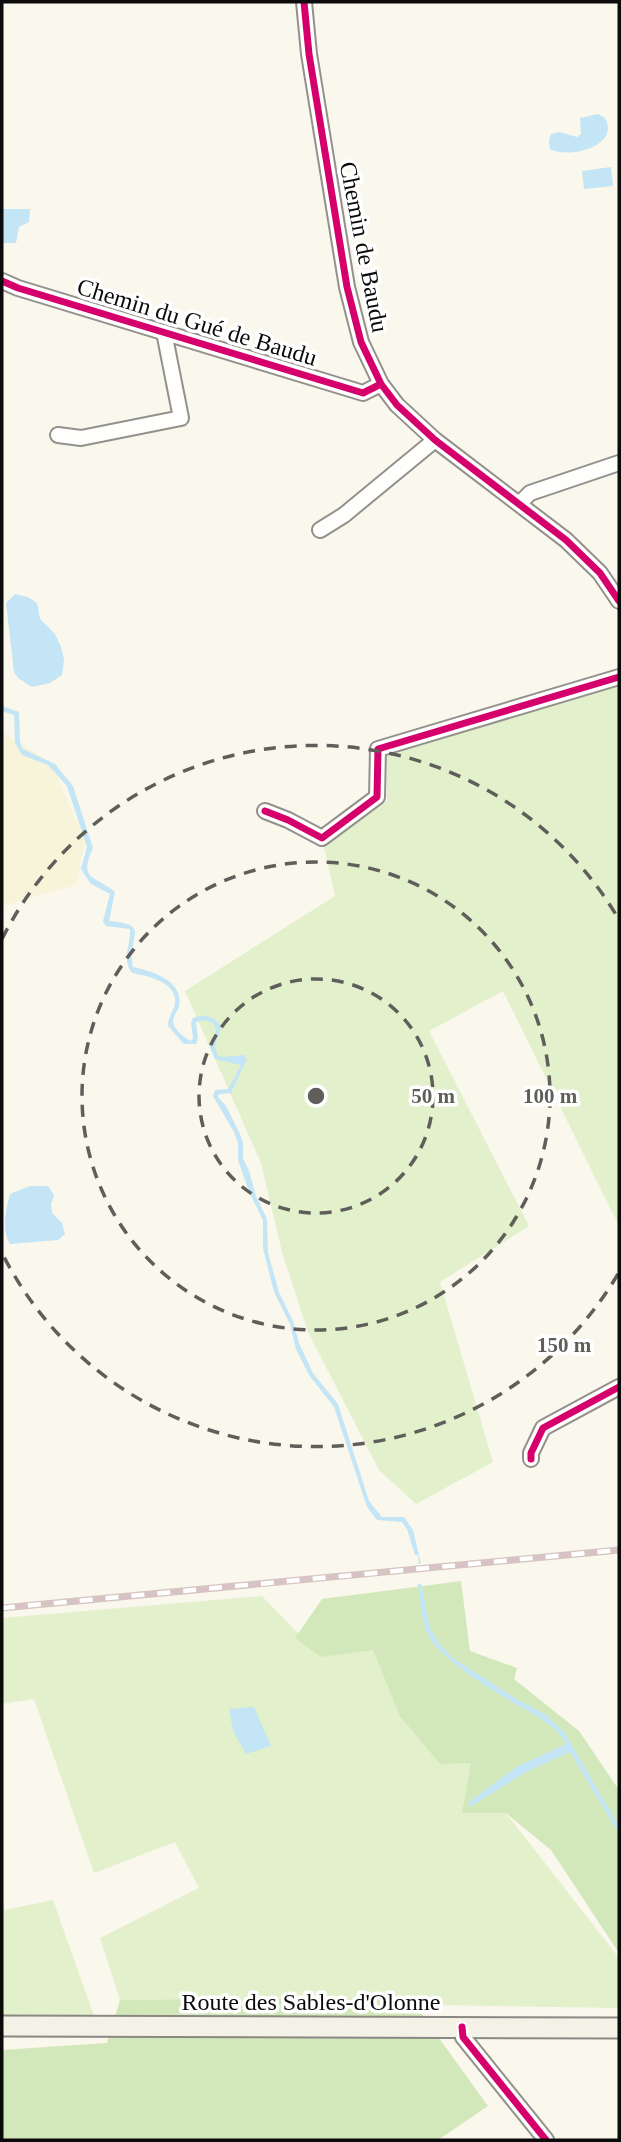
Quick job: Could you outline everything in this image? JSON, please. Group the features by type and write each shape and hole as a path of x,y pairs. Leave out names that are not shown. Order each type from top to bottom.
{"main road":[{"name":"Route des Sables-d'Olonne","path":"2,2026 619,2028"}],"street":[{"name":"Chemin de Baudu","path":"303,2 347,287 361,342 381,384 397,405 435,440 566,540 600,573 619,601"},
{"name":"Chemin du Gué de Baudu","path":"2,281 363,393 381,384"},
{"path":"58,435 81,438 181,418 164,332"},
{"path":"320,530 344,515 435,440"},
{"path":"520,503 530,493 619,463"},
{"path":"265,811 322,838 377,797 378,749 619,677"},
{"path":"531,1459 531,1453 543,1428 619,1387"},
{"path":"462,2027 463,2037 546,2140"}],"shaded area":[{"path":"2,732 51,763 85,841 76,885 2,906"}],"green space":[{"path":"619,686 619,1226 503,991 429,1031 529,1226 440,1282 493,1462 416,1504 379,1470 308,1332 282,1252 261,1163 185,991 335,896 324,847 387,801 387,755"},
{"path":"461,1581 470,1651 517,1668 514,1679 579,1731 619,1790 619,1953 551,1850 506,1813 462,1813 471,1763 440,1764 400,1716 373,1650 321,1657 295,1638 322,1599"},
{"path":"262,1596 321,1657 375,1647 471,1763 506,1813 619,1958 619,2008 120,2000 100,1938 199,1888 175,1842 94,1873 34,1699 2,1704 2,1618"},
{"path":"53,1900 94,2016 2,2016 2,1902 5,1910"},
{"path":"410,1998 488,2106 438,2140 2,2140 2,2050 107,2043 120,2000"}],"water":[{"path":"598,114 605,118 608,128 606,136 599,143 579,151 558,152 550,149 551,134 559,132 577,137 581,134 580,118"},
{"path":"611,167 613,186 584,189 582,171"},
{"path":"2,209 30,209 29,222 19,227 16,243 2,243"},
{"path":"15,594 28,597 37,603 40,619 55,634 61,647 64,659 62,675 50,683 32,687 14,672 6,603"},
{"path":"2,706 19,712 20,742 23,749 55,764 73,786 93,848 87,866 88,872 115,892 109,921 134,929 133,967 165,978 171,983 179,997 179,1006 173,1021 183,1035 191,1041 193,1018 209,1017 216,1020 221,1027 215,1047 218,1056 244,1055 247,1059 231,1093 219,1094 218,1097 226,1106 243,1142 243,1158 267,1219 268,1253 279,1292 313,1373 338,1404 369,1501 382,1517 404,1517 413,1530 421,1564 402,1522 377,1520 367,1507 334,1407 309,1375 296,1349 290,1324 274,1292 263,1248 263,1220 238,1160 238,1143 234,1132 213,1096 215,1090 228,1089 241,1065 215,1059 210,1047 216,1031 214,1024 206,1020 196,1022 196,1044 184,1044 168,1026 175,1004 172,990 161,981 132,973 127,962 130,929 106,926 103,921 110,894 91,884 81,869 87,847 67,786 48,765 22,755 15,743 14,715 2,711"},
{"path":"30,1186 48,1186 54,1195 52,1213 62,1223 65,1234 58,1240 10,1244 5,1226 10,1194"},
{"path":"420,1578 430,1628 439,1643 453,1658 546,1715 564,1732 619,1826 619,1834 570,1752 528,1771 470,1807 470,1801 518,1766 566,1744 548,1724 470,1675 433,1643 422,1615 418,1584 421,1584"},
{"path":"254,1707 271,1746 246,1754 233,1731 229,1709"}],"railway":[{"path":"2,1608 619,1550"}],"cycle path":[{"path":"304,2 309,54 347,287 361,342 381,384 397,405 435,440 566,540 600,573 619,601"},
{"path":"2,281 363,393 381,384"},
{"path":"265,811 322,838 377,797 378,749 619,677"},
{"path":"531,1459 531,1453 543,1428 619,1387"},
{"path":"462,2027 463,2037 546,2140"}]}
